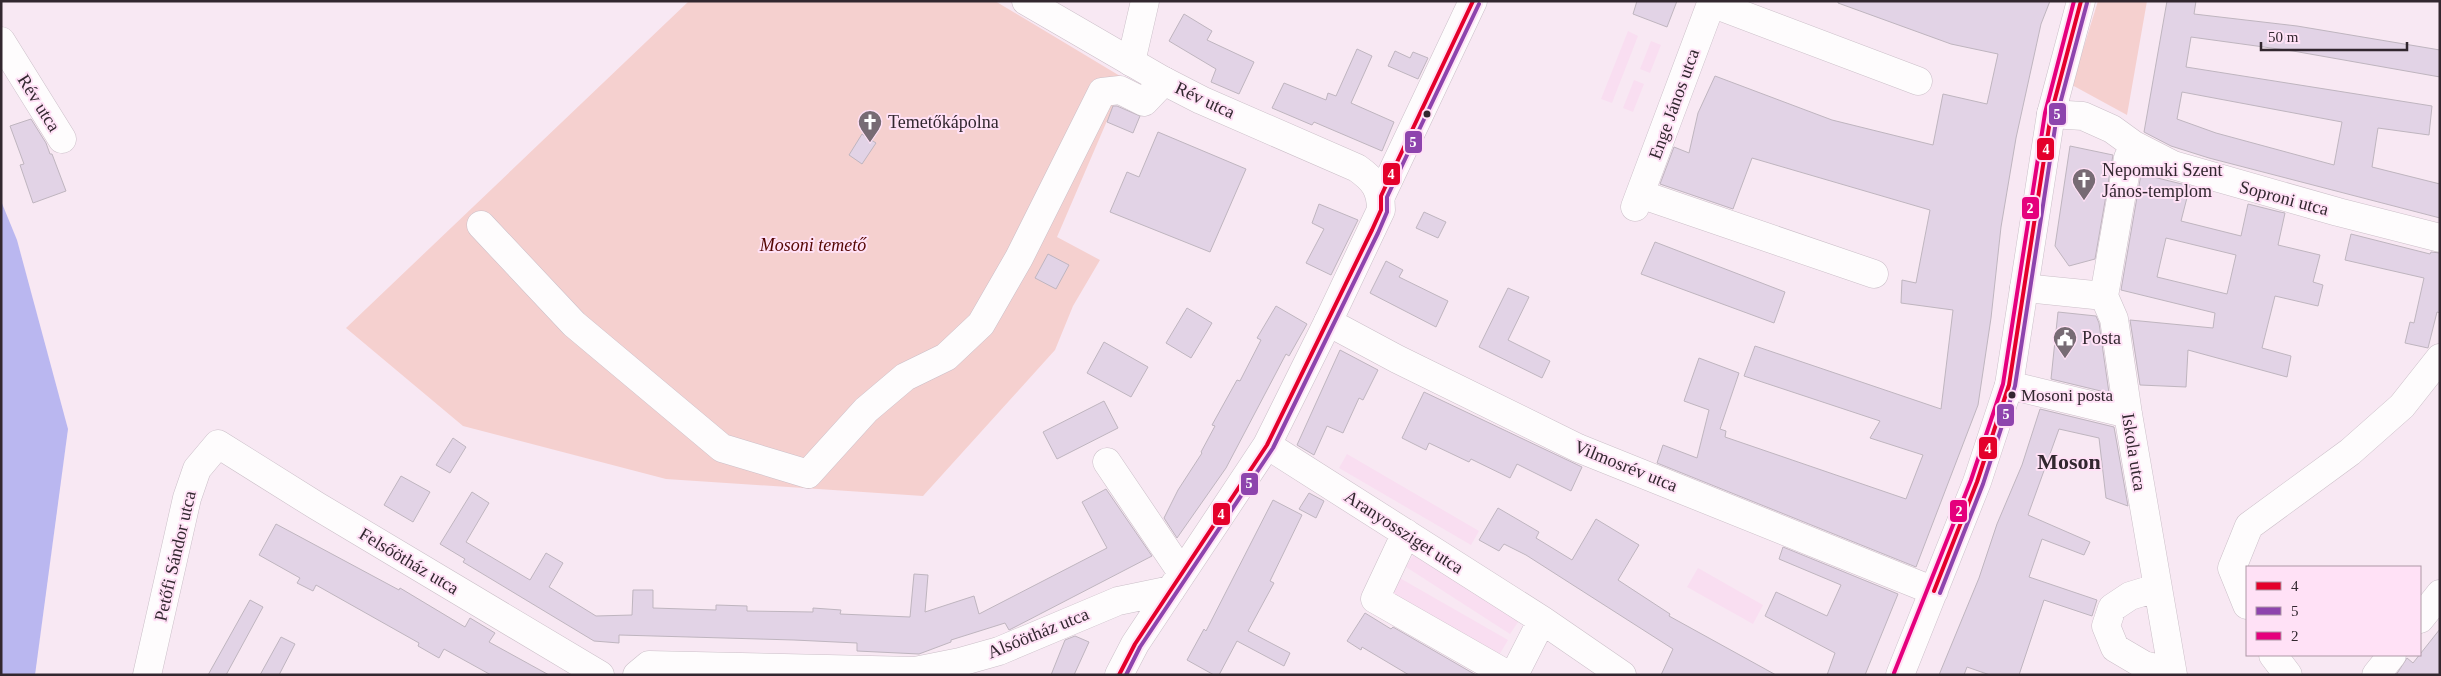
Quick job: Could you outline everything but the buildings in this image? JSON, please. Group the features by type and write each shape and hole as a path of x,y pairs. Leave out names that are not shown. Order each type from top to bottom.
{"street":[{"name":"Rév utca","path":"1026,1 1164,81 1210,104 1357,168 1374,181 1381,196"},
{"path":"1131,62 1145,1"},
{"path":"1119,675 1135,644 1267,445 1381,210 1381,196 1473,1"},
{"path":"1900,675 1977,482 2009,385 2052,114 2081,1"},
{"path":"1712,2 1918,81"},
{"name":"Enge János utca","path":"1712,2 1638,201 1874,274"},
{"name":"Rév utca","path":"1,41 62,139"},
{"path":"482,225 574,324 722,448 808,474 866,410 905,377 946,357 981,324 1019,258 1102,92 1120,90 1144,102 1164,81"},
{"name":"Soproni utca","path":"2052,114 2083,116 2112,128 2134,145 2173,165 2207,176 2440,238"},
{"path":"2024,288 2104,296 2128,158 2134,145"},
{"name":"Iskola utca","path":"2104,296 2114,319 2156,588 2173,673"},
{"name":"Vilmosrév utca","path":"1328,322 1397,359 1578,448 1934,591"},
{"path":"2246,603 2232,568 2249,526 2358,446 2402,406 2440,358"},
{"path":"2009,385 2128,414"},
{"name":"Petőfi Sándor utca","path":"147,675 187,498 197,469 218,444"},
{"name":"Felsőötház utca","path":"218,444 325,511 600,675"},
{"name":"Aranyossziget utca","path":"1267,445 1542,620 1622,675"},
{"path":"1107,462 1176,581"},
{"path":"1406,533 1375,599 1508,675"},
{"name":"Alsóötház utca","path":"637,675 649,665 915,671 960,662 999,651 1118,601 1176,581"},
{"path":"2156,588 2130,596 2112,608 2106,626 2115,648 2144,665 2173,673"},
{"path":"2421,618 2440,594"},
{"path":"1514,675 1542,620"},
{"path":"2274,656 2288,675"},
{"path":"2376,675 2391,656"}],"shaded area":[{"path":"1628,31 1638,36 1612,103 1601,99"},
{"path":"1651,41 1661,45 1650,73 1640,69"},
{"path":"1634,80 1644,84 1633,112 1623,108"},
{"path":"1347,454 1479,531 1471,545 1339,468"},
{"path":"1415,552 1520,619 1510,634 1406,567"},
{"path":"1698,568 1763,605 1753,624 1687,587"},
{"path":"1398,577 1508,640 1498,657 1388,594"}],"green space":[{"name":"Mosoni temető","path":"689,1 995,1 1125,79 1057,237 1100,260 1073,306 1055,350 923,496 666,479 463,426 346,328"},
{"path":"2098,1 2147,1 2127,115 2072,85"}],"water":[{"path":"1,201 17,240 68,429 35,675 1,675"}],"transit line":[{"name":"4","path":"1119,675 1135,644 1267,445 1372,230 1381,210 1381,196 1473,1"},
{"name":"2","path":"1894,673 1971,480 2003,384 2045,113 2074,1"},
{"name":"4","path":"1934,591 1977,482 2009,385 2051,114 2081,1"},
{"name":"5","path":"1940,593 1983,484 2015,386 2057,115 2087,3"},
{"name":"5","path":"1126,675 1140,647 1273,448 1378,233 1387,212 1387,197 1479,4"}],"place":[{"name":"Temetőkápolna","path":"870,143"},
{"name":"Nepomuki Szent János-templom","path":"2084,201"},
{"name":"Posta","path":"2065,359"},
{"name":"Mosoni posta","path":"2012,395"}],"district":[{"name":"Moson","path":"2069,461"}]}
